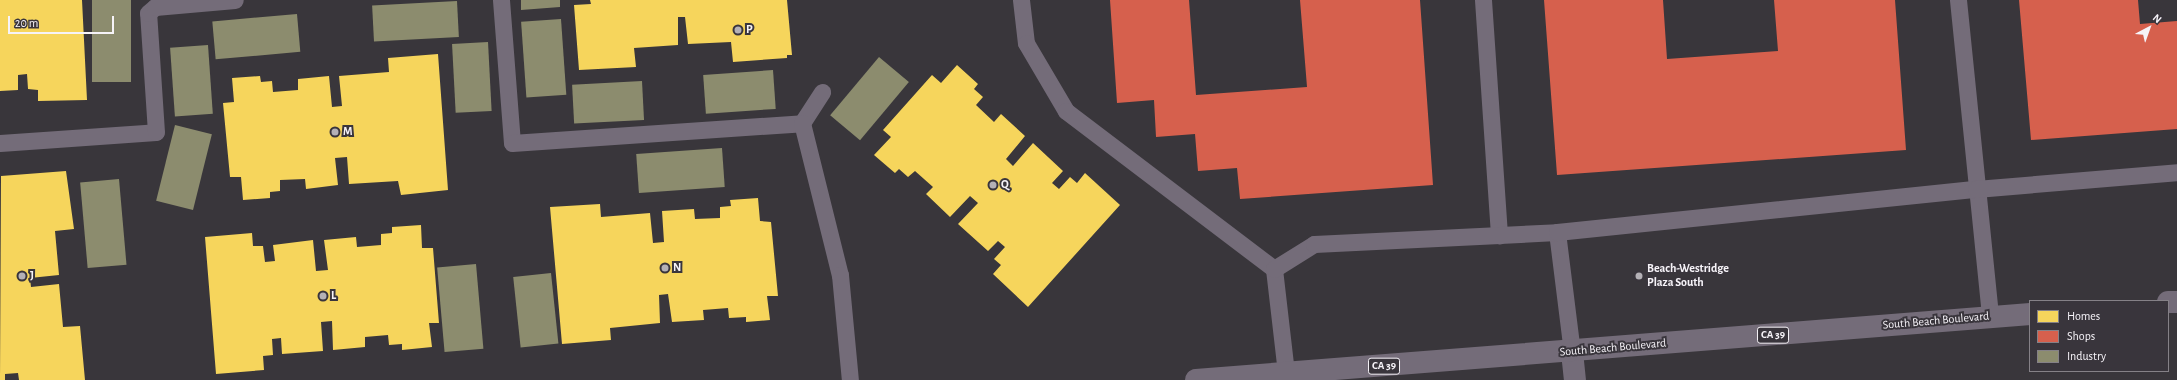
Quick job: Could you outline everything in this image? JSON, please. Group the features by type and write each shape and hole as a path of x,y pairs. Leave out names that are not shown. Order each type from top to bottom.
{"main road":[{"name":"South Beach Boulevard","path":"1196,380 1572,352 2029,314"},
{"path":"1572,352 1575,380"}],"lane":[{"path":"0,143 156,132 148,13 155,7 235,0"},
{"path":"501,0 512,143 802,123"},
{"path":"1021,0 1026,43 1066,111 1274,269 1286,373"},
{"path":"1483,0 1499,235"},
{"path":"1958,0 1990,317"},
{"path":"822,92 802,123 840,275 850,380"},
{"path":"1274,269 1314,244 1557,232 1976,189 2177,172"},
{"path":"1557,232 1572,352"}],"building: Homes":[{"path":"0,0 82,0 87,100 38,101 38,90 28,89 27,74 18,75 18,90 0,91"},
{"name":"P","path":"590,0 787,0 792,55 787,55 787,58 733,62 731,42 688,44 685,17 678,17 678,45 634,48 636,67 579,70 574,5 591,4"},
{"name":"M","path":"438,54 448,190 401,195 398,181 349,184 347,157 335,158 338,185 306,189 305,179 280,180 280,191 270,192 270,198 243,200 241,177 230,177 223,103 234,102 232,78 260,76 261,82 272,81 273,92 298,90 298,79 329,76 332,107 342,106 339,76 389,72 388,58"},
{"name":"Q","path":"957,65 978,84 974,89 983,97 976,105 994,122 1001,114 1025,136 1006,159 1013,166 1033,143 1063,171 1052,183 1059,189 1070,177 1077,183 1085,173 1120,205 1028,307 993,274 1001,265 994,259 1005,247 998,241 988,251 958,224 978,203 970,196 950,217 926,194 933,187 915,171 908,177 899,169 895,173 874,155 891,137 883,130 932,75 941,83"},
{"name":"J","path":"66,171 74,229 55,231 59,275 30,278 31,287 59,284 63,327 80,326 85,380 19,380 18,373 5,374 5,380 0,380 1,176"},
{"name":"N","path":"758,198 760,221 771,222 778,296 767,296 770,320 746,322 746,317 729,318 728,308 703,310 704,320 672,322 668,294 659,295 660,323 610,328 611,340 562,344 550,207 600,204 601,217 650,213 653,243 664,242 662,211 694,209 695,219 720,218 720,207 731,206 730,200"},
{"name":"L","path":"421,225 422,248 433,248 439,323 429,323 432,347 402,350 402,344 389,345 388,335 365,337 365,347 333,350 332,321 321,322 323,351 282,354 281,338 272,339 273,355 263,356 264,370 216,374 205,237 252,233 253,246 263,246 265,262 275,261 273,245 313,240 316,271 328,270 324,240 356,237 357,247 381,245 381,234 392,233 392,227"}],"building: Shops":[{"path":"1110,0 1189,0 1196,95 1307,87 1300,0 1420,0 1433,185 1240,199 1237,168 1198,171 1195,134 1156,137 1154,100 1117,103"},
{"path":"1544,0 1663,0 1667,59 1778,51 1774,0 1895,0 1906,150 1557,175"},
{"path":"2019,0 2138,0 2140,24 2177,21 2177,129 2031,140"}],"building: Industry":[{"path":"92,0 131,0 131,82 92,82"},
{"path":"521,0 560,0 560,7 521,10"},
{"path":"457,1 459,37 374,41 372,5"},
{"path":"297,14 300,52 216,59 212,21"},
{"path":"561,19 566,95 526,98 521,22"},
{"path":"488,42 492,111 456,113 452,44"},
{"path":"208,45 213,114 175,116 170,48"},
{"path":"879,57 909,82 860,140 830,115"},
{"path":"773,70 776,109 706,114 703,75"},
{"path":"642,81 644,120 574,124 572,85"},
{"path":"175,125 212,134 193,210 156,201"},
{"path":"722,148 725,187 639,193 636,154"},
{"path":"119,179 126,265 88,268 80,182"},
{"path":"476,264 483,349 445,352 437,267"},
{"path":"551,273 558,344 521,348 513,277"}],"place":[{"name":"P","path":"738,30"},
{"name":"M","path":"335,132"},
{"name":"Q","path":"993,185"},
{"name":"N","path":"665,268"},
{"name":"J","path":"22,276"},
{"name":"Beach-Westridge Plaza South","path":"1639,276"},
{"name":"L","path":"323,296"}]}
